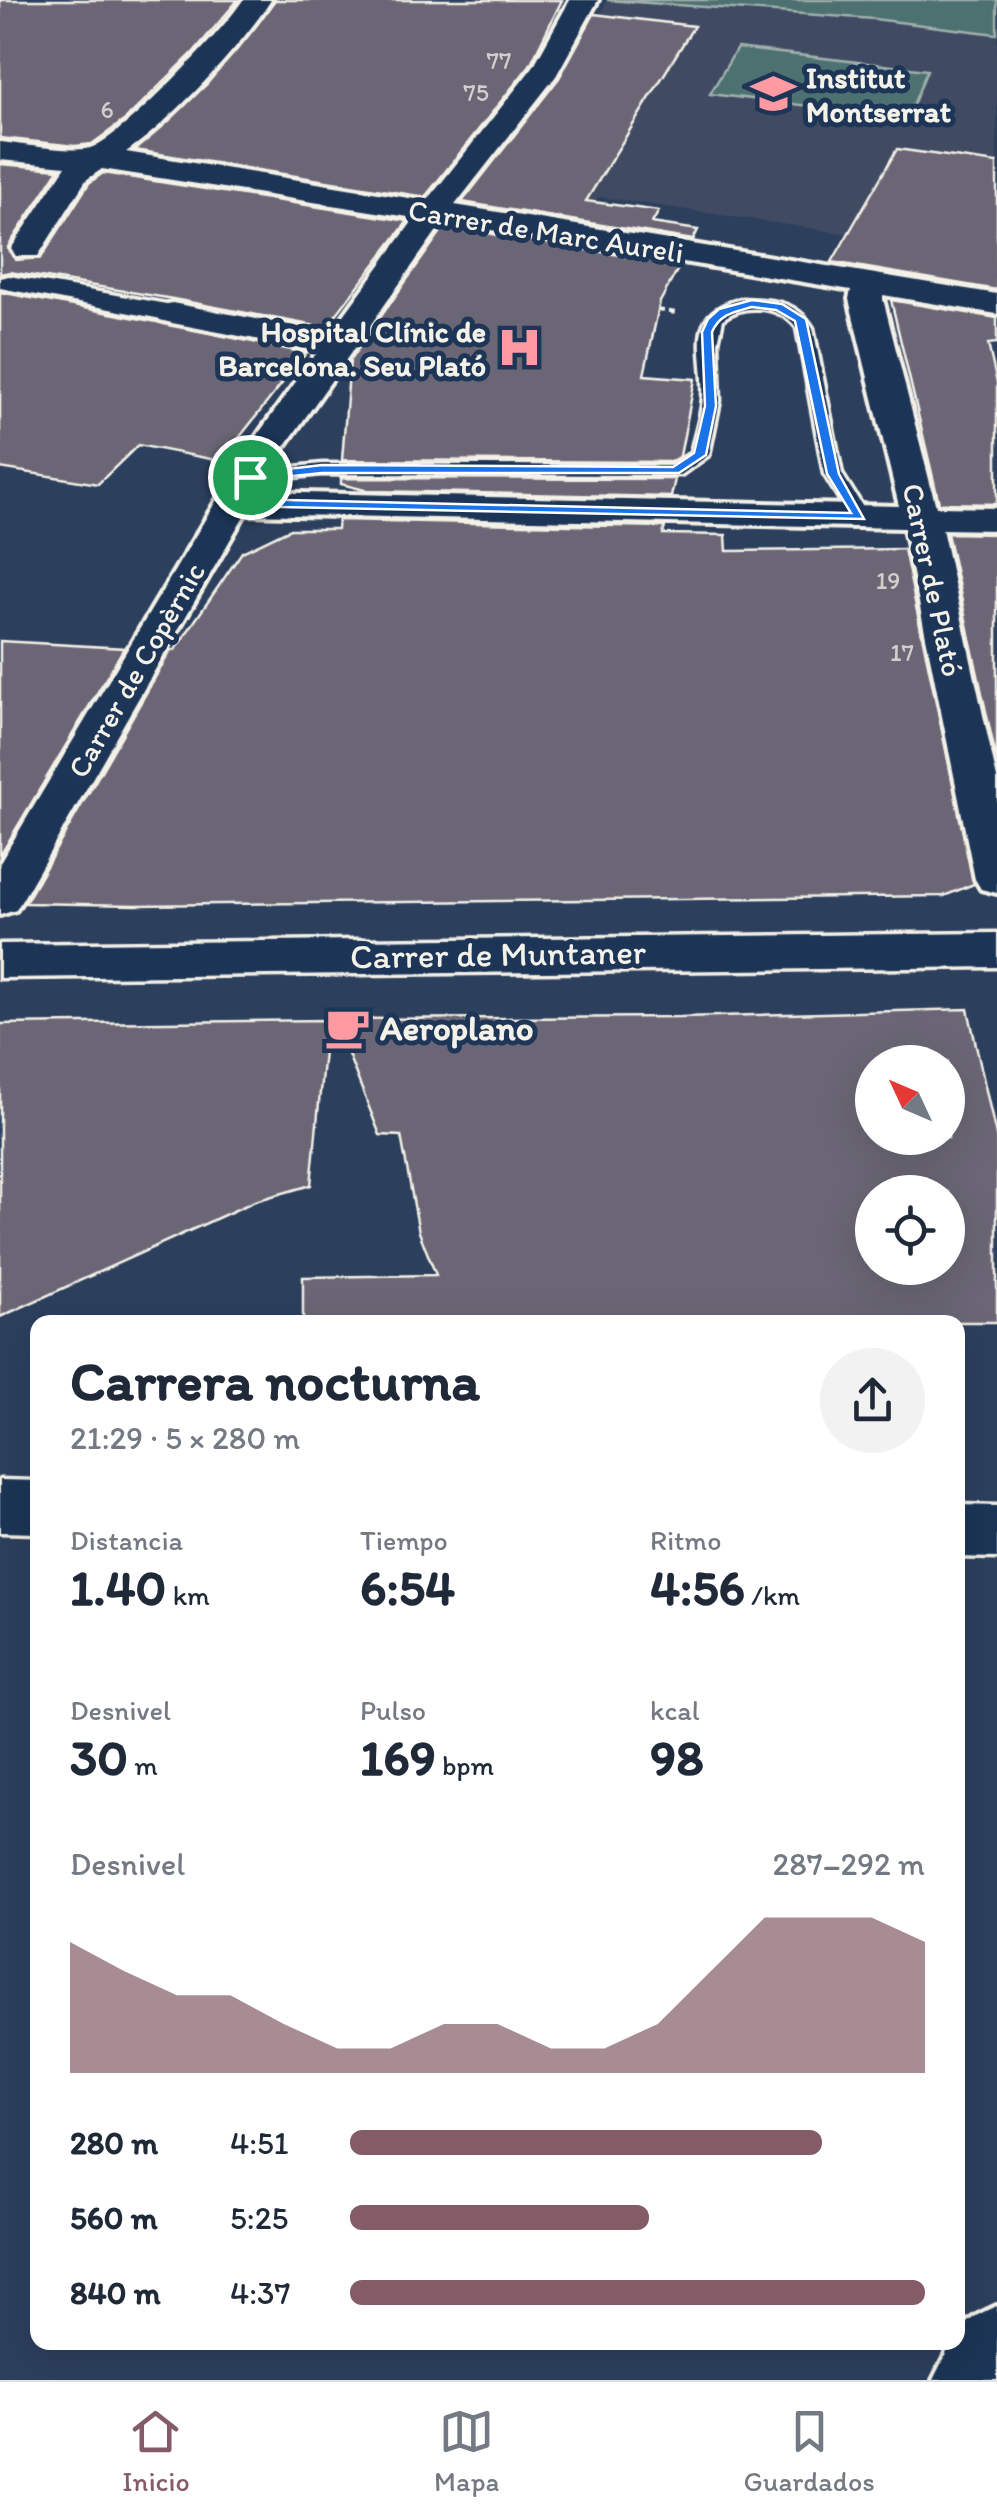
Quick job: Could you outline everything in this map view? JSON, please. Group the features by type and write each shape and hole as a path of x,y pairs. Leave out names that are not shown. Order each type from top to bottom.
{"street":[{"path":"27,248 74,174 123,141 191,77 244,20 257,0"},
{"name":"Carrer de Copèrnic","path":"0,900 264,451 546,70 584,0"},
{"name":"Carrer de Marc Aureli","path":"0,151 94,157 997,304"},
{"path":"9,283 341,344"},
{"name":"Carrer de Plató","path":"868,283 866,299 921,518 997,879"},
{"path":"242,490 997,519"},
{"name":"Carrer de Muntaner","path":"0,961 997,950"},
{"path":"0,1506 30,1507"},
{"path":"965,1532 997,1532"},
{"path":"968,2380 997,2342"}],"lane":[{"path":"242,490 322,469 598,473 675,470 700,455 710,406 707,332 712,321 723,312 752,304 778,307 800,319 833,474 860,516"}],"path":[{"path":"737,0 748,0"}],"shaded area":[{"name":"Institut Montserrat","path":"607,0 874,19 997,34 997,163 897,149 848,234 600,197 544,224 465,207 590,40"}],"green space":[{"path":"607,0 997,0 997,34 874,19"},
{"path":"737,48 927,70 908,118 710,94"}],"building":[{"path":"0,0 238,0 192,54 125,120 92,144 75,146 0,138"},
{"path":"275,0 562,0 530,65 425,197 135,150 207,84"},
{"path":"594,14 694,26 586,201 659,211 652,223 698,230 693,240 462,202 559,78"},
{"path":"897,149 997,163 997,290 832,262"},
{"path":"0,164 59,169 8,247 16,260 41,258 89,183 103,173 408,221 326,328 10,272 0,274"},
{"name":"Hospital Clínic de Barcelona. Seu Plató","path":"445,226 680,265 660,302 644,375 695,379 680,456 670,462 342,460 350,360"},
{"path":"0,292 306,353 221,461 138,445 98,484 0,468"},
{"path":"891,300 997,318 997,343 988,344 997,383 997,504 939,503"},
{"path":"341,478 675,479 671,497 369,491 341,484"},
{"path":"338,520 665,527 663,534 726,535 727,551 904,549 974,884 944,896 25,903 171,650 175,650 242,552 290,529 337,529"},
{"path":"947,533 997,534 997,762"},
{"path":"0,641 124,648 0,856"},
{"path":"968,1009 997,1140 997,1322 965,1322 965,1315 303,1315 303,1277 436,1275 419,1232 401,1136 380,1135 334,1019 681,1017"},
{"path":"327,1020 311,1185 255,1201 0,1317 0,1024"}],"place":[{"name":"Institut Montserrat","path":"773,94"},
{"name":"Hospital Clínic de Barcelona. Seu Plató","path":"519,348"},
{"name":"Aeroplano","path":"347,1028"}],"route":[{"path":"752,304 778,307 800,319 833,474 860,516 235,502 250,477 322,469 562,473 675,470 700,455 712,390 707,358 707,332 712,321 733,307 752,304"}]}
